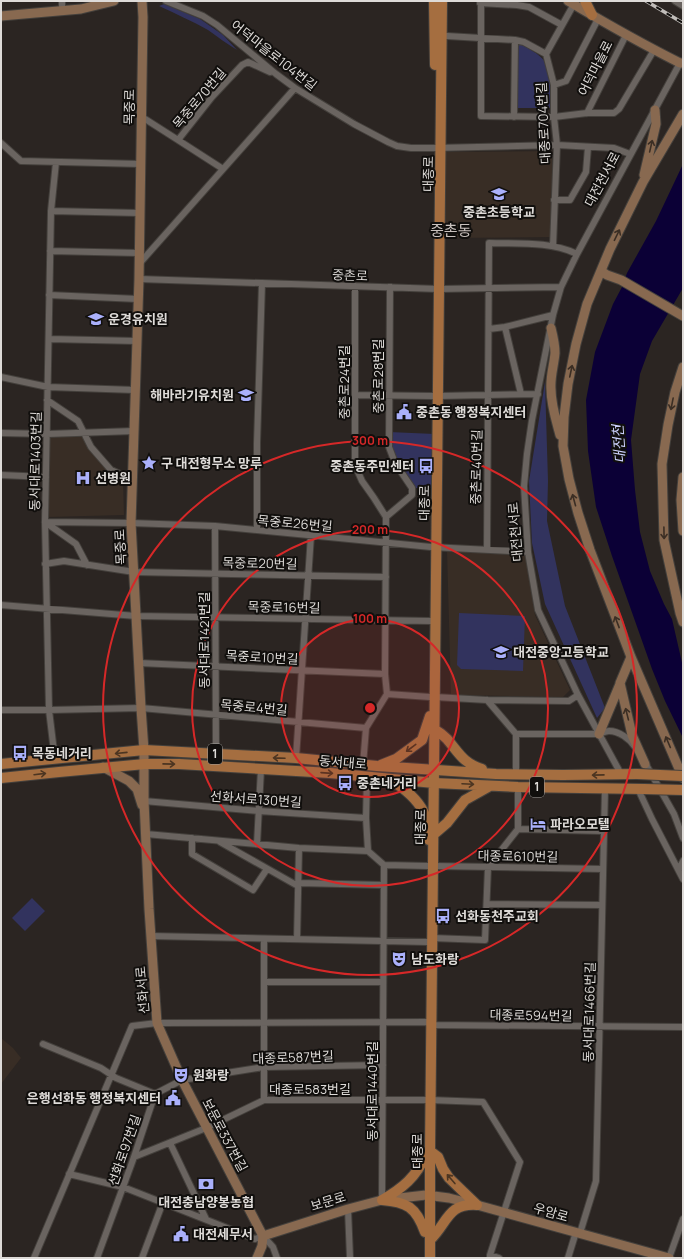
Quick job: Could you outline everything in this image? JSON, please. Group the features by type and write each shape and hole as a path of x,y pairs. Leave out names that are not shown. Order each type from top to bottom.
{"main road":[{"path":"1,16 62,6 80,9 114,1"},
{"name":"목중로","path":"142,1 142,117 139,264 131,523 144,750"},
{"path":"435,1 439,60 445,61 447,1"},
{"name":"대종로","path":"430,1258 428,1236 428,1100 432,770 430,716 432,697 439,60 442,1"},
{"path":"585,1 595,17"},
{"name":"어덕마을로","path":"571,3 654,50 682,62"},
{"path":"643,182 656,124 655,110"},
{"path":"563,446 565,404 568,384 576,344 588,304 610,249 643,182 683,114"},
{"path":"601,271 621,280 680,314"},
{"path":"551,328 555,346 555,354 550,391 578,513 590,550 631,657 683,777"},
{"path":"683,367 673,399 662,464 664,540 683,622"},
{"path":"683,477 681,500 683,531"},
{"name":"대종로","path":"432,770 434,729 431,621 434,547"},
{"path":"599,734 631,657"},
{"path":"620,683 632,735 645,764"},
{"path":"377,766 396,759 422,740 430,716"},
{"path":"434,729 446,738 459,755 471,766 496,774"},
{"name":"동서대로","path":"1,764 55,760 144,750 296,758 363,765 496,774 636,774 683,777"},
{"name":"선화서로","path":"144,750 144,801 150,936 157,1023"},
{"name":"동서대로","path":"1,778 145,764 179,764 387,778 432,783 518,787 683,790"},
{"path":"103,768 128,780 137,789 145,818"},
{"path":"387,778 401,786 413,798 423,812 431,838 447,823 465,800 491,786"},
{"name":"보문로337번길","path":"157,1023 182,1080 263,1236"},
{"path":"382,1200 396,1192 407,1183 418,1170 428,1153 438,1157 449,1178 477,1205"},
{"name":"우암로","path":"428,1195 449,1198 504,1212 669,1258"},
{"name":"보문로","path":"263,1236 348,1209 382,1200 428,1195"},
{"path":"382,1200 398,1201 409,1206 418,1214 428,1236 438,1232 443,1222 451,1212 460,1206 467,1204 477,1205"},
{"path":"257,1258 262,1246 263,1236"},
{"name":"대종로","path":"424,1258 428,1236"}],"street":[{"name":"어덕마을로104번길","path":"166,1 203,16 217,25 295,88 354,124 398,146 411,148 438,148 557,145 614,148 630,154"},
{"path":"674,1 683,6"},
{"path":"562,25 529,7 517,4 480,2 481,116 554,117 587,113 614,113 619,109 654,50"},
{"name":"어덕마을로","path":"546,54 562,25 571,3"},
{"name":"어덕마을로","path":"554,85 566,81 595,17"},
{"name":"어덕마을로","path":"587,113 626,35"},
{"path":"447,36 515,40 524,42 546,54"},
{"path":"514,117 515,40"},
{"name":"대종로704번길","path":"546,54 554,85 554,117 557,145 553,246"},
{"name":"목중로70번길","path":"142,117 178,140 212,97 242,65 248,62 276,74"},
{"name":"대전천서로","path":"620,774 578,695 538,610 528,552 524,486 526,454 553,315 561,287 630,154 682,62"},
{"path":"139,264 295,88"},
{"path":"178,140 223,169"},
{"path":"1,143 21,160 141,164"},
{"path":"554,200 570,200 586,172 588,147"},
{"name":"동서대로1403번길","path":"55,760 48,710 45,522 51,211 56,162"},
{"path":"51,211 140,213"},
{"name":"중촌로40번길","path":"487,549 489,243 553,246"},
{"path":"553,246 568,249 577,254"},
{"path":"50,251 139,253"},
{"name":"중촌로","path":"138,279 436,289 561,287"},
{"path":"257,530 257,443 262,283"},
{"name":"중촌로24번길","path":"355,286 355,466 362,481 386,517"},
{"name":"중촌로28번길","path":"386,517 412,495 412,488 395,463 389,447 390,287"},
{"path":"49,295 138,299"},
{"path":"489,329 505,327 553,315"},
{"path":"505,327 522,394"},
{"path":"48,339 137,342"},
{"path":"1,377 48,387 135,390"},
{"path":"355,395 435,396 538,394"},
{"path":"47,400 78,421 85,432 91,447 111,470 133,476"},
{"path":"1,433 47,434 134,431"},
{"path":"1,475 46,477"},
{"path":"363,765 366,728 387,694 385,674 386,517"},
{"path":"45,522 76,544 87,565"},
{"name":"목중로26번길","path":"45,522 215,526 434,547 528,552"},
{"name":"동서대로1421번길","path":"215,526 216,754"},
{"path":"296,758 310,535"},
{"name":"목중로20번길","path":"45,564 64,561 134,572 386,577"},
{"name":"목중로16번길","path":"1,605 136,616 431,621"},
{"name":"목중로10번길","path":"139,663 385,674"},
{"path":"387,694 487,700 569,701 578,695"},
{"path":"487,700 516,734 516,774"},
{"name":"목중로4번길","path":"1,710 141,708 366,728"},
{"path":"516,734 599,734 608,731 621,735 632,742 674,814 683,838"},
{"path":"257,844 261,769"},
{"path":"368,777 366,818 368,851"},
{"path":"150,936 383,941 485,940 488,867 518,829 518,787"},
{"name":"동서대로1466번길","path":"568,1258 596,1181 605,789"},
{"path":"641,789 652,819 679,869 683,880"},
{"name":"선화서로130번길","path":"144,801 366,818"},
{"path":"518,829 603,831"},
{"path":"146,834 299,848 368,851 384,864"},
{"path":"192,838 192,854 253,890 267,869"},
{"path":"217,840 298,885 384,885"},
{"path":"297,939 299,848"},
{"path":"679,869 683,861"},
{"name":"대종로610번길","path":"384,864 603,869"},
{"name":"동서대로1440번길","path":"382,1200 384,864"},
{"path":"487,904 602,905"},
{"path":"264,939 264,1100"},
{"path":"264,982 383,982"},
{"name":"대종로594번길","path":"157,1023 383,1022 429,1024 683,1027"},
{"name":"선화서로","path":"34,1258 132,1026 157,1023"},
{"path":"43,1044 101,1068 116,1078 155,1094"},
{"name":"대종로587번길","path":"155,1094 182,1080 264,1067 383,1065"},
{"name":"선화로97번길","path":"97,1258 134,1157 155,1094"},
{"name":"대종로583번길","path":"134,1157 170,1144 264,1100 428,1100 483,1102 520,1162 504,1212"},
{"path":"170,1144 206,1219"},
{"path":"69,1174 123,1187 255,1239 263,1236 273,1247 277,1258"},
{"path":"142,1258 163,1202"},
{"path":"348,1209 350,1258"},
{"path":"499,1258 490,1257 504,1212"},
{"path":"669,1258 683,1219"}],"shaded area":[{"path":"164,4 200,19 223,35 237,50 208,30 159,6"},
{"path":"517,42 540,56 545,62 549,71 551,84 551,108 518,108"},
{"name":"중촌초등학교","path":"552,151 553,237 445,238 444,152"},
{"path":"545,382 548,481 547,521 565,606 605,708 597,718 545,604 532,543 529,481"},
{"path":"389,432 435,434 435,488 412,488 395,463"},
{"name":"선병원","path":"82,436 91,452 113,475 123,480 124,515 48,517 50,437"},
{"name":"대전중앙고등학교","path":"447,550 525,555 535,615 570,690 563,697 451,695"},
{"path":"459,613 525,616 523,671 461,669 457,665"},
{"path":"32,898 45,911 25,931 12,918"},
{"path":"1,1038 13,1048 21,1058 1,1084"}],"water":[{"name":"대전천","path":"683,164 683,288 652,341 640,374 631,440 640,532 650,571 672,619 683,667 683,738 665,701 652,669 596,507 588,451 586,400 595,352 613,304 622,287 627,273 656,221"}],"railway":[{"path":"646,1 683,23"}],"place":[{"name":"중촌초등학교","path":"499,194"},
{"name":"운경유치원","path":"96,319"},
{"name":"해바라기유치원","path":"246,395"},
{"name":"중촌동 행정복지센터","path":"404,412"},
{"name":"구 대전형무소 망루","path":"149,463"},
{"name":"중촌동주민센터","path":"426,466"},
{"name":"선병원","path":"83,478"},
{"name":"대전중앙고등학교","path":"501,652"},
{"name":"목동네거리","path":"20,753"},
{"name":"중촌네거리","path":"345,783"},
{"name":"파라오모텔","path":"538,824"},
{"name":"선화동천주교회","path":"443,916"},
{"name":"남도화랑","path":"399,959"},
{"name":"원화랑","path":"181,1075"},
{"name":"은행선화동 행정복지센터","path":"173,1098"},
{"name":"대전충남양봉농협","path":"206,1184"},
{"name":"대전세무서","path":"181,1234"}],"district":[{"name":"중촌동","path":"451,231"}]}
